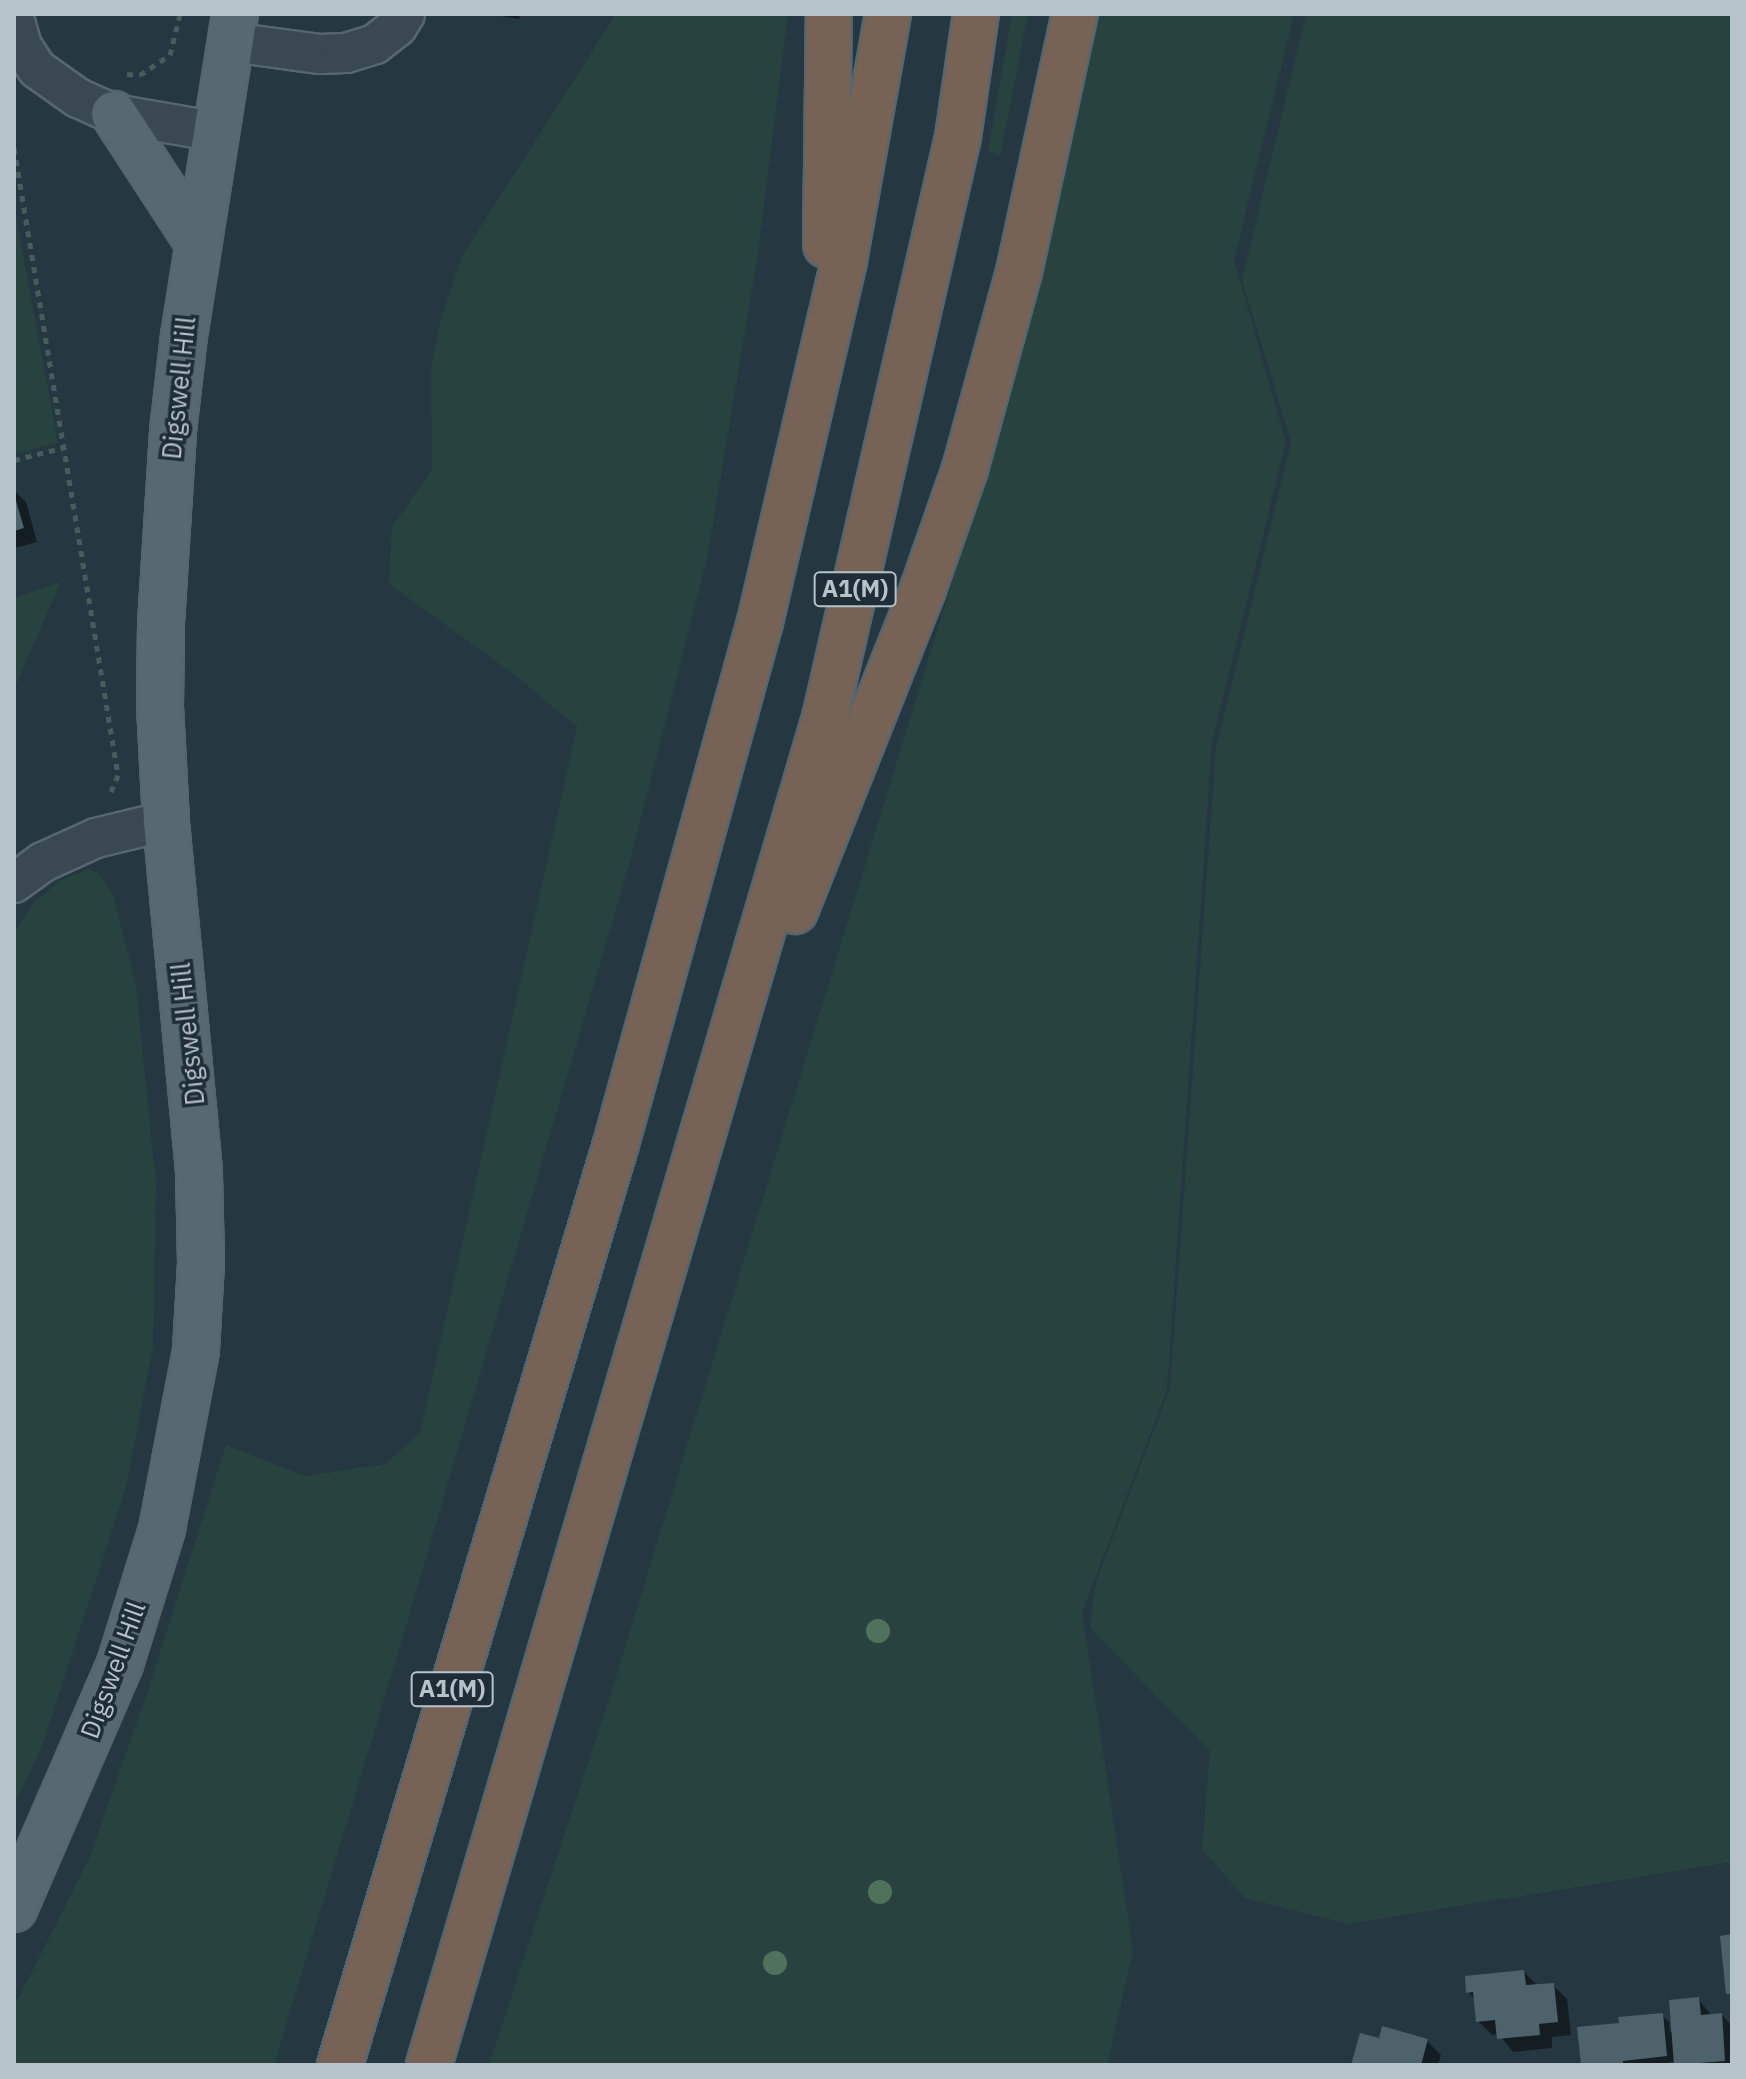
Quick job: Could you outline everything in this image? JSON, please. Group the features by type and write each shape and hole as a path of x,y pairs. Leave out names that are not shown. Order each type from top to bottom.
{"highway":[{"name":"A1(M)","path":"825,344 829,14"},
{"name":"A1(M)","path":"340,2065 620,1129 760,622 844,261 888,14"},
{"name":"A1(M)","path":"429,2065 825,718 958,137 976,14"},
{"name":"A1(M)","path":"698,1155 923,589 965,469 1019,272 1075,14"}],"main road":[{"name":"Digswell Hill","path":"14,1909 120,1664 162,1529 196,1350 201,1262 199,1171 166,821 160,706 166,517 175,415 198,243 233,28"},
{"path":"115,93 198,243"}],"street":[{"path":"233,28 320,54 346,53 375,44 397,27 405,14"},
{"path":"14,18 22,46 37,69 65,90 115,93 218,132"},
{"path":"14,883 43,862 96,838 166,821"}],"path":[{"path":"115,93 170,55 180,14"},
{"path":"14,148 27,244 66,447 118,775 116,786 107,798 91,808 96,838"},
{"path":"14,460 66,447"}],"green space":[{"path":"616,14 788,14 758,254 707,559 629,865 407,1623 274,2065 14,2065 14,2007 89,1859 148,1690 226,1445 305,1476 385,1464 420,1433 577,727 512,673 389,584 392,527 432,470 431,369 440,322 462,256"},
{"path":"1012,14 1028,14 1000,157 988,149"},
{"path":"1089,14 1294,14 1234,260 1286,442 1212,743 1167,1390 1082,1612 1133,1951 1107,2065 489,2065 614,1683 1022,354"},
{"path":"1306,14 1732,14 1732,1862 1348,1924 1245,1898 1202,1849 1210,1751 1090,1628 1096,1582 1170,1388 1216,748 1291,442 1242,280"},
{"path":"14,205 58,443 14,454"},
{"path":"61,582 14,689 14,598"},
{"path":"89,869 99,873 113,894 136,985 156,1183 153,1347 126,1488 41,1749 14,1805 14,934 32,905 59,881"}],"building":[{"path":"14,494 24,528 14,531"},
{"path":"1732,1934 1732,1994 1726,1994 1720,1936"},
{"path":"1524,1970 1526,1985 1554,1983 1558,2022 1539,2024 1540,2035 1497,2039 1495,2020 1476,2022 1473,1992 1466,1993 1465,1976"},
{"path":"1699,1997 1701,2015 1722,2013 1725,2061 1674,2065 1669,2000"},
{"path":"1663,2013 1667,2056 1623,2061 1623,2065 1581,2065 1577,2027 1619,2023 1618,2017"},
{"path":"1382,2026 1428,2039 1421,2065 1351,2065 1360,2033 1379,2038"}]}
